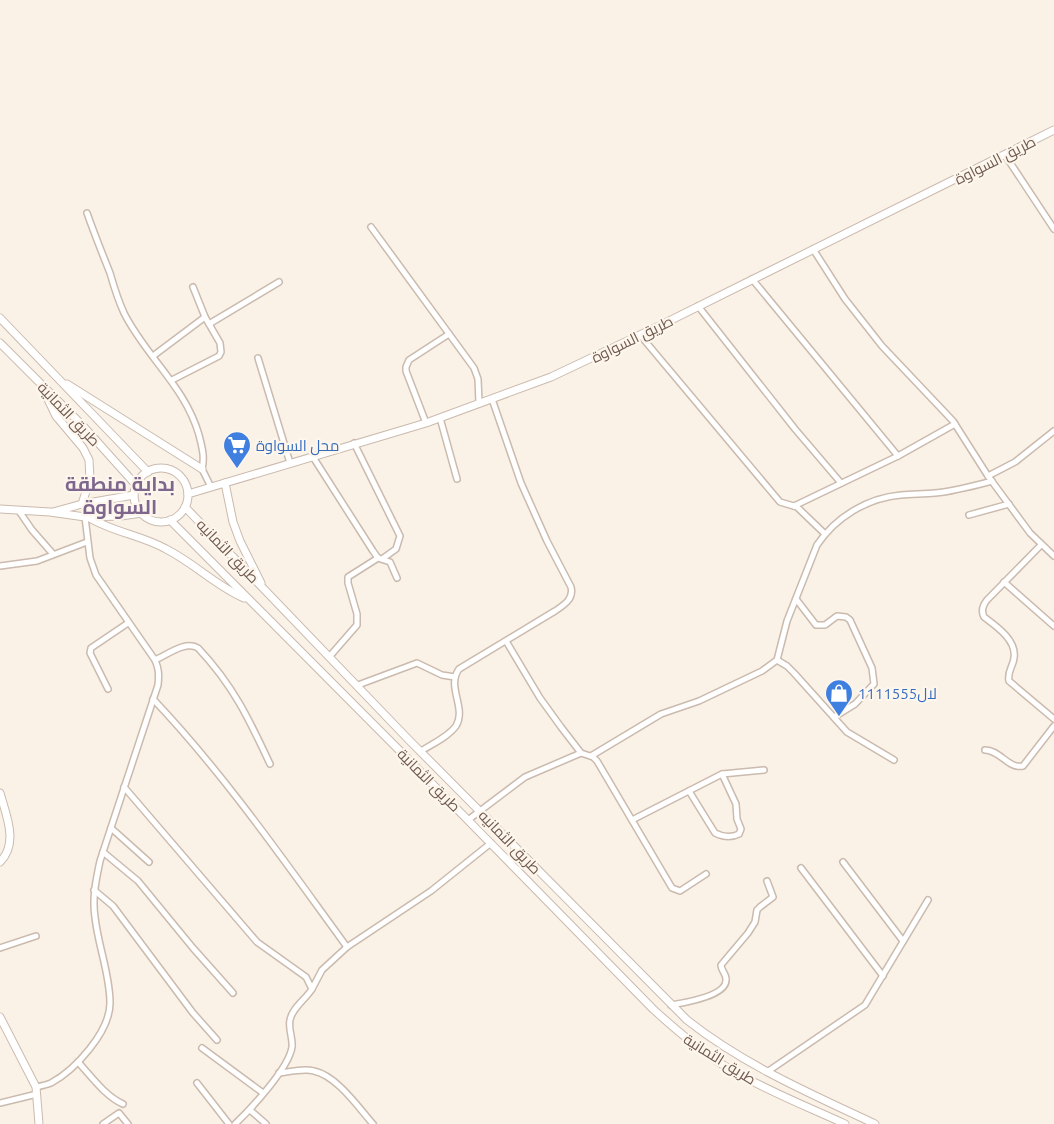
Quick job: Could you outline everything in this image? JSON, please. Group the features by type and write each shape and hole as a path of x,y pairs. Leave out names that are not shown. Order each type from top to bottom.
{"street":[{"name":"طريق السواوة","path":"188,494 426,423 551,377 640,335 1054,130"},
{"path":"1005,155 1054,229"},
{"path":"87,213 118,301 139,339 172,380 188,407 198,430 203,451 202,469"},
{"path":"371,226 477,374 479,403"},
{"path":"813,249 844,299 955,424 988,476 1030,533 1054,556"},
{"path":"752,279 898,456"},
{"path":"209,324 279,282"},
{"path":"172,380 220,354 220,343 205,317 193,287"},
{"path":"698,306 795,429 841,483"},
{"path":"153,356 205,317"},
{"path":"0,318 148,472"},
{"path":"426,423 406,371 406,364 409,360 450,334"},
{"path":"640,335 777,500 784,505 794,506 802,511 825,534"},
{"name":"طريق الثمانية","path":"0,343 84,427 136,485"},
{"path":"258,358 290,464"},
{"path":"57,377 202,469 211,487"},
{"path":"42,386 56,416 83,448 89,460 90,479 82,504"},
{"path":"421,752 448,733 457,724 459,711 454,677 459,669 563,605 571,597 572,591 529,500 492,399"},
{"path":"440,418 457,479"},
{"path":"794,506 898,456 955,424"},
{"path":"988,476 1015,462 1054,431"},
{"path":"330,656 357,625 357,614 348,577 396,548 400,541 400,536 354,443"},
{"path":"313,457 349,516 380,559 390,562 397,578"},
{"path":"161,468 174,472 184,481 188,494 185,507 176,517 170,520 155,521 142,514 135,502 134,495 139,480 148,472 161,468"},
{"path":"590,756 661,714 699,701 762,671 777,660 787,621 817,545 825,534 853,510 882,498 941,492 992,481"},
{"path":"225,483 233,522 263,588"},
{"path":"50,512 134,495"},
{"path":"969,515 1009,504"},
{"name":"طريق الثمانيه","path":"185,507 421,752 671,1005 705,1034 745,1060 875,1124"},
{"path":"0,509 50,512 86,517 142,514"},
{"path":"19,510 32,530 53,554"},
{"path":"0,1103 36,1090 51,1082 78,1062 101,1033 110,1005 94,916 94,890 103,852 158,685 159,672 155,660 96,574 87,542 86,517"},
{"path":"86,517 99,524 150,541 167,549 200,569 228,590 248,600"},
{"name":"طريق الثمانية","path":"170,520 653,1009 682,1036 745,1077 845,1124"},
{"path":"0,566 37,561 87,542"},
{"path":"1042,545 1004,582 984,605 982,614 1003,632 1014,649 1015,657 1008,672 1009,681 1054,719"},
{"path":"1004,582 1054,626"},
{"path":"796,599 816,625 825,625 837,616 846,617 850,620 872,668 874,684 871,689 847,710 834,717"},
{"path":"108,689 90,654 91,648 128,623"},
{"path":"506,641 549,712 581,753 597,761 672,888 680,891 706,874"},
{"path":"155,660 185,646 194,645 198,648 220,672 233,690 270,764"},
{"path":"777,660 787,666 853,736 894,760"},
{"path":"358,685 417,662 442,675 454,677"},
{"path":"153,699 188,736 221,778 347,947"},
{"path":"985,750 991,750 1013,765 1023,766 1054,726"},
{"path":"468,820 525,778 581,753"},
{"path":"632,820 722,774 764,770"},
{"path":"689,791 715,833 731,837 739,834 741,829 736,819 736,804 722,774"},
{"path":"124,787 257,942 306,977 312,989"},
{"path":"0,793 8,822 10,838 7,852 0,862"},
{"path":"111,828 150,862"},
{"path":"235,1124 250,1110 279,1073 290,1054 292,1045 290,1019 296,1009 308,997 322,970 347,947 431,891 491,843"},
{"path":"103,852 138,881 233,993"},
{"path":"843,862 903,941"},
{"path":"800,868 883,976"},
{"path":"671,1005 705,998 725,985 726,980 721,965 748,933 754,922 757,910 773,897 766,881"},
{"path":"94,890 113,906 193,1012 217,1040"},
{"path":"766,1072 860,1009 869,1000 928,900"},
{"path":"0,948 36,936"},
{"path":"0,1017 36,1090 39,1124"},
{"path":"202,1048 263,1093"},
{"path":"78,1062 102,1087 123,1104"},
{"path":"279,1073 306,1070 323,1074 336,1083 373,1124"},
{"path":"197,1083 229,1124"},
{"path":"250,1110 266,1124"},
{"path":"103,1124 117,1113 122,1115 128,1124"}],"place":[{"name":"محل السواوة","path":"237,469"},
{"name":"1111555لال","path":"839,717"}],"district":[{"name":"بداية منطقة السواوة","path":"120,494"}]}
